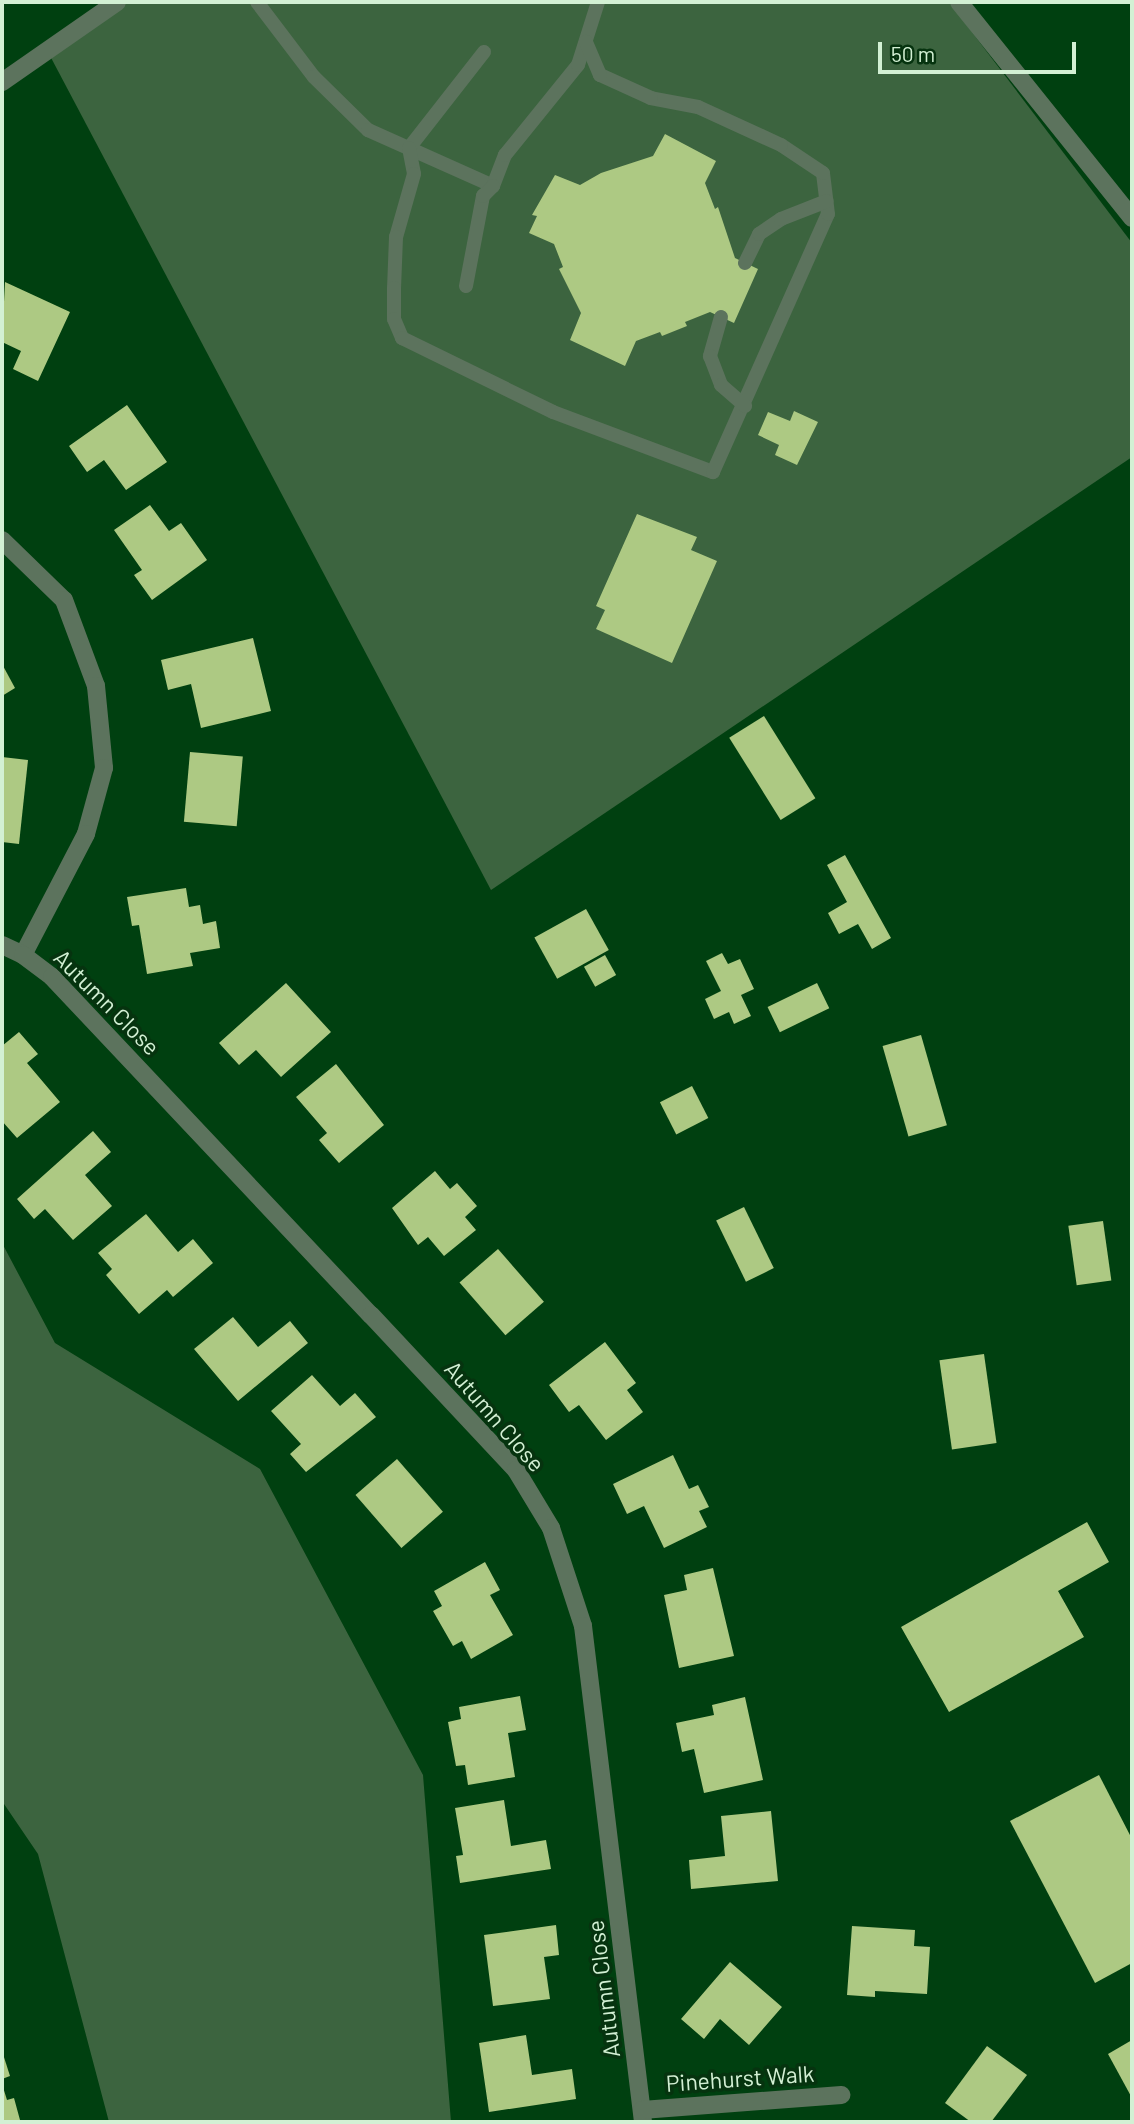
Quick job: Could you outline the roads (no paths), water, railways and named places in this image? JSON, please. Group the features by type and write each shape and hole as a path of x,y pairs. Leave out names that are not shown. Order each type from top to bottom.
{"street":[{"path":"2,82 117,2"},
{"path":"959,2 1132,218"},
{"path":"2,540 64,600 96,686 104,768 86,834 23,955"},
{"name":"Autumn Close","path":"2,945 23,955 52,977 516,1470 551,1528 583,1626 643,2116"},
{"name":"Pinehurst Walk","path":"643,2116 841,2095"}],"lane":[{"path":"257,2 314,77 368,130 493,186"},
{"path":"466,286 483,195 493,186 505,155 578,65 598,2"},
{"path":"484,52 409,148 414,174 396,237 394,288 394,319 402,338 426,354 552,412 713,472 745,406 828,214 823,173 781,145 698,107 651,98 600,75 586,42"},
{"path":"745,263 759,234 780,219 827,201"},
{"path":"721,317 710,356 720,385 745,406"}]}
